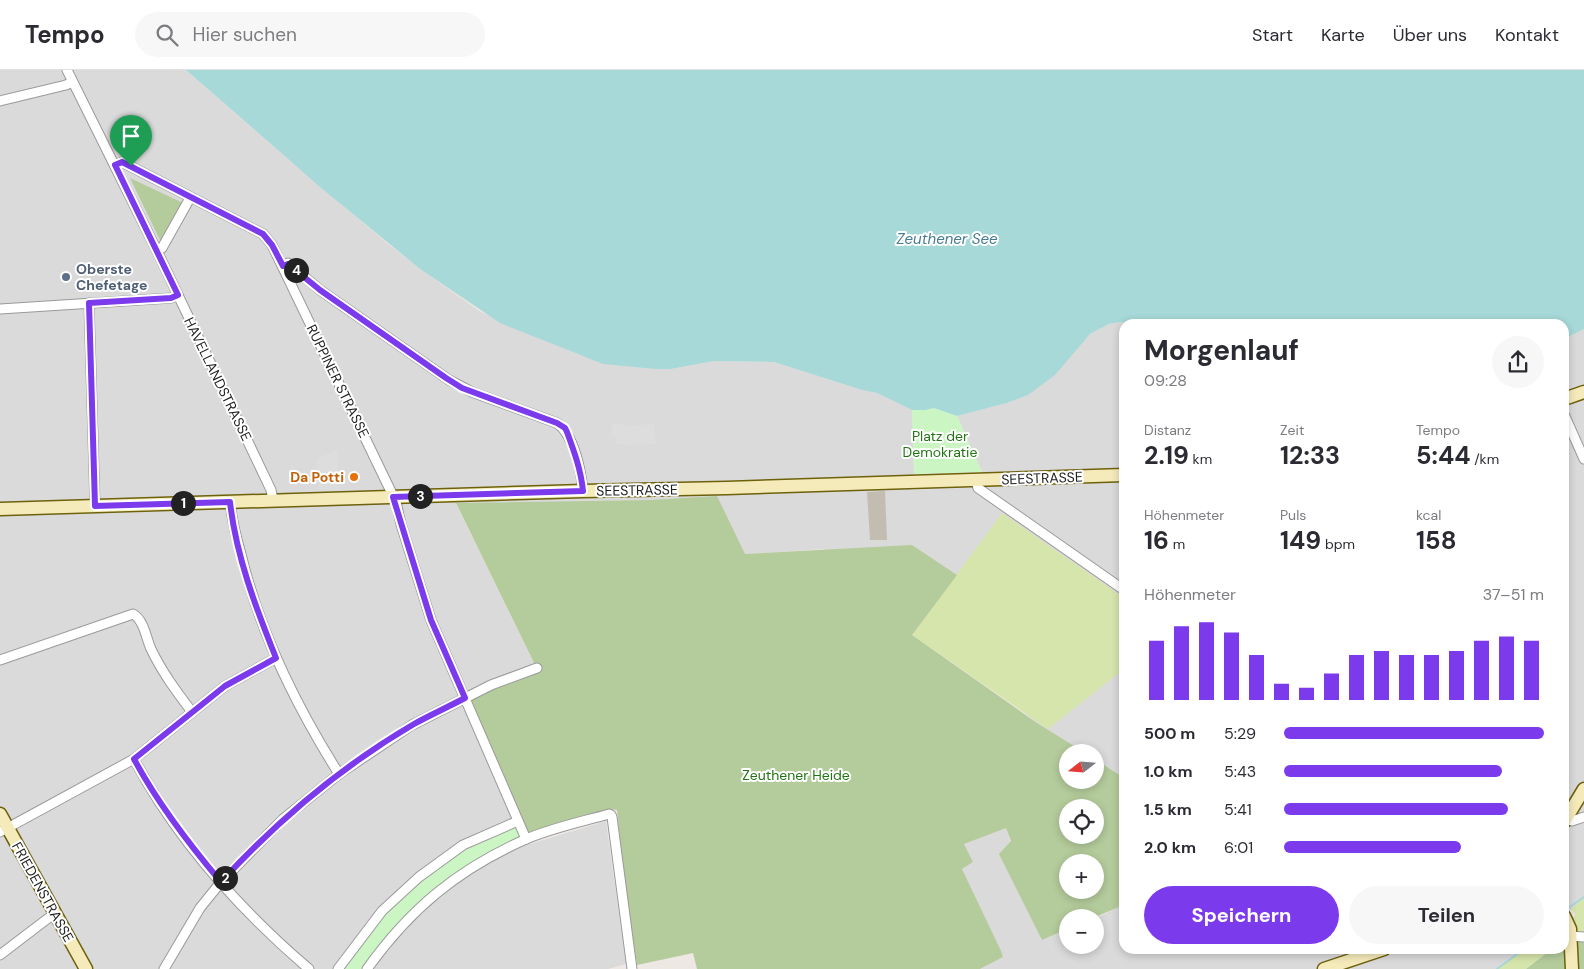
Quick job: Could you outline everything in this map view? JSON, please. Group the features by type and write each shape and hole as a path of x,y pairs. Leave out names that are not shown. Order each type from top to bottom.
{"main road":[{"path":"1569,397 1584,392"},
{"name":"SEESTRASSE","path":"0,509 1119,475"},
{"path":"1569,812 1584,789"},
{"name":"FRIEDENSTRASSE","path":"0,814 4,830 86,969"},
{"path":"1569,924 1578,937 1572,969"},
{"path":"1324,969 1369,954"}],"street":[{"name":"HAVELLANDSTRASSE","path":"66,70 157,251 271,490 273,500"},
{"path":"0,101 72,82"},
{"name":"RUPPINER STRASSE","path":"115,165 122,162 263,234 272,245 393,497 431,620 526,839"},
{"path":"157,251 162,248 190,198"},
{"path":"283,266 288,264 320,290 462,388 557,423 565,428 578,464 583,491"},
{"path":"0,309 171,298 178,295"},
{"path":"89,303 95,506"},
{"path":"1569,425 1584,459"},
{"path":"976,481 978,488 1119,587"},
{"path":"230,502 235,532 250,590 276,658 303,714 339,774"},
{"path":"0,660 133,614 140,621 167,680 192,712"},
{"path":"4,830 134,759 225,686 276,658"},
{"path":"164,969 200,908 221,882 282,820 339,774 412,725 493,684 537,668"},
{"path":"134,759 148,786 190,846 251,916 309,969"},
{"path":"367,969 404,922 460,875 526,839 611,815 632,969"},
{"path":"1569,821 1584,817"},
{"path":"338,969 382,911 419,877 463,845 518,821"},
{"path":"0,955 55,914"}],"shaded area":[{"path":"0,70 186,70 387,243 481,312 577,354 671,369 714,361 774,362 877,393 912,410 914,474 911,490 984,487 982,472 957,416 1007,403 1028,395 1090,334 1109,324 1119,322 1119,775 1104,765 1104,744 1071,744 1037,723 824,549 745,554 651,500 456,504 538,671 470,699 528,833 530,844 606,821 626,964 608,969 0,969"},
{"path":"1584,329 1584,898 1569,912 1569,336"},
{"path":"614,422 626,426 654,424 656,444 625,445 616,443 617,438 610,435"},
{"path":"338,450 339,490 319,490 317,459"},
{"path":"885,491 887,540 870,540 867,492"},
{"path":"1006,827 1042,940 1059,933 1059,954 1104,954 1104,914 1119,907 1119,954 1518,954 1498,969 980,969 1003,957 962,869 973,862 964,844"}],"green space":[{"path":"130,178 183,203 161,242"},
{"name":"Platz der Demokratie","path":"934,408 957,416 982,472 914,474 912,410"},
{"name":"Zeuthener Heide","path":"717,496 745,554 912,545 957,575 912,635 1037,723 1071,744 1059,744 1059,789 1104,789 1104,765 1119,775 1119,907 1104,913 1104,909 1059,909 1059,933 1042,940 999,854 1011,841 1006,828 964,844 973,862 962,869 1003,957 980,969 697,969 693,953 637,965 624,877 617,810 609,809 528,833 470,699 538,671 456,503 651,500"},
{"path":"1002,513 1119,595 1119,673 1048,729 912,635"},
{"path":"516,826 520,831 520,838 428,897 405,917 363,969 342,969 392,905 415,884 465,848"},
{"path":"1584,898 1583,933 1578,931 1572,918 1576,915 1571,909"},
{"path":"1578,931 1584,933 1584,969 1526,969 1546,954 1569,954 1569,936"},
{"path":"1518,954 1546,954 1526,969 1498,969"}],"water":[{"name":"Zeuthener See","path":"186,70 1584,70 1584,329 1569,336 1569,319 1119,319 1119,322 1109,324 1090,334 1055,375 1028,395 1007,403 957,416 934,408 912,410 877,393 774,362 714,361 671,369 603,364 500,323 420,269 320,187"}],"waterway":[{"path":"1569,908 1584,897"},
{"path":"1497,969 1517,954"}],"place":[{"name":"Oberste Chefetage","path":"66,277"},
{"name":"Da Potti","path":"354,477"}],"route":[{"path":"122,162 131,166 263,234 270,241 283,266 288,264 320,290 424,364 462,388 557,423 565,428 578,464 583,491 393,497 431,620 465,698 412,725 339,774 282,820 221,882 190,846 164,810 148,786 134,759 225,686 276,658 250,590 235,532 230,502 95,506 89,303 171,298 178,295 115,165 122,162"}]}
